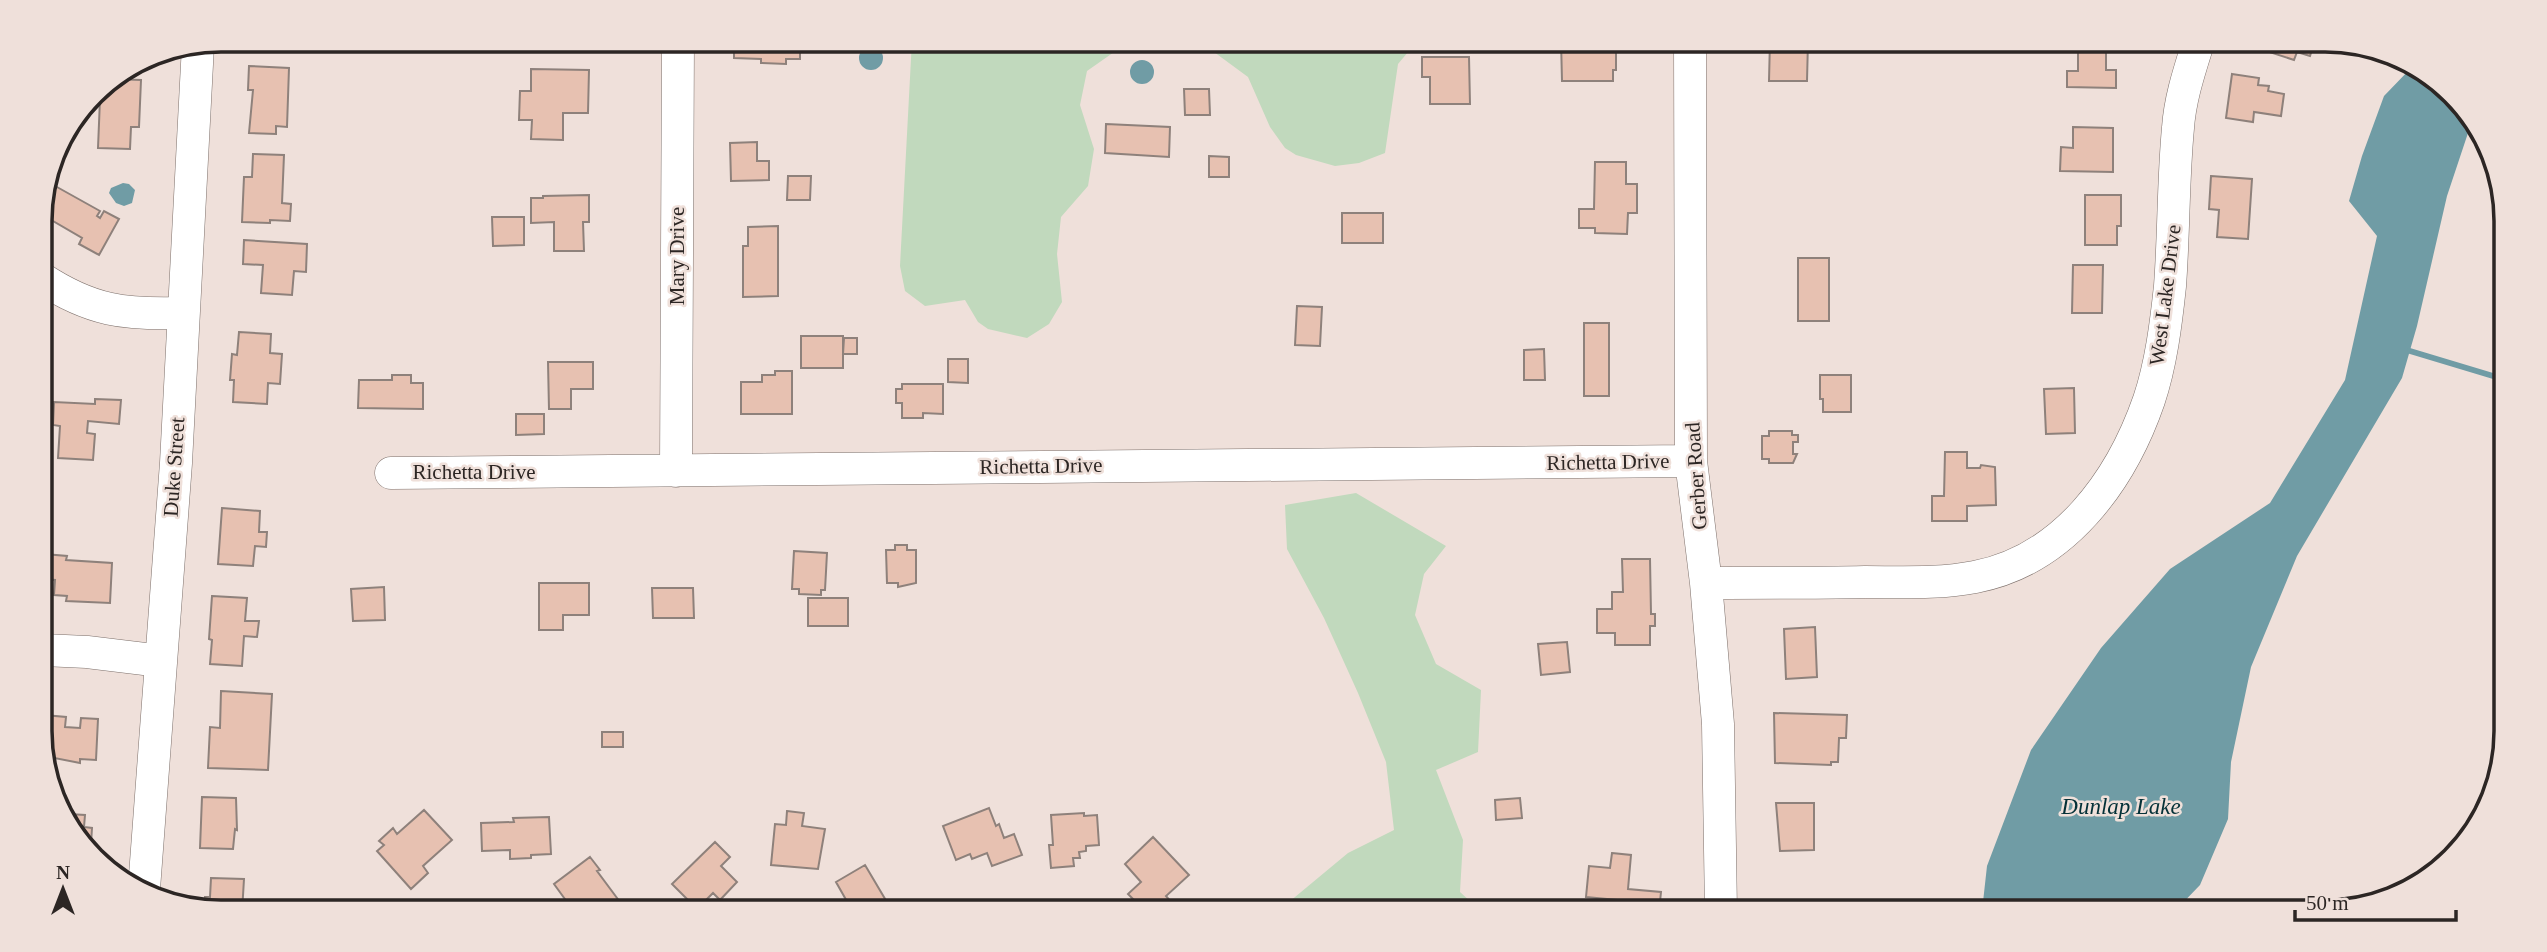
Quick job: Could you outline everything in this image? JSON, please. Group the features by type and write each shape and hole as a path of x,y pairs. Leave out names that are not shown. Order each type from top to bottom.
{"street":[{"name":"Mary Drive","path":"676,471 678,52"},
{"name":"Gerber Road","path":"1690,52 1691,461 1706,583 1718,724 1721,899"},
{"name":"West Lake Drive","path":"1706,583 1922,582 1974,578 2034,555 2074,525 2101,494 2134,438 2160,359 2173,249 2178,126 2187,78 2195,52"},
{"name":"Duke Street","path":"145,881 176,463 197,54"},
{"path":"53,285 81,301 108,310 141,315 183,313"},
{"name":"Richetta Drive","path":"391,473 1691,461"},
{"path":"52,650 161,660"}],"green space":[{"path":"911,52 1114,52 1087,71 1080,105 1094,149 1088,186 1061,217 1057,254 1062,302 1049,324 1027,338 988,329 978,322 965,300 925,306 905,291 900,266"},
{"path":"1214,52 1408,52 1398,64 1385,153 1359,163 1335,166 1296,155 1285,148 1270,127 1248,77"},
{"path":"1356,493 1446,546 1424,574 1415,615 1436,664 1481,690 1478,752 1436,770 1463,840 1460,892 1468,899 1292,899 1348,853 1394,830 1386,762 1324,618 1287,549 1285,505"}],"water":[{"path":"861,52 882,53 882,63 876,69 866,69 860,63"},
{"path":"1142,60 1153,67 1154,72 1147,83 1142,84 1131,77 1130,72 1137,61"},
{"name":"Dunlap Lake","path":"2406,73 2437,95 2468,132 2447,196 2402,378 2297,556 2251,667 2231,762 2228,819 2200,885 2186,899 1983,899 1987,866 2031,750 2101,648 2170,569 2270,503 2345,380 2377,236 2349,201 2384,96"},
{"path":"123,183 129,184 135,190 132,203 124,206 116,203 109,193 111,188"}],"building":[{"path":"734,52 800,52 800,59 786,59 786,64 761,63 761,59 734,58"},
{"path":"1561,52 1616,52 1613,81 1562,81"},
{"path":"1770,52 1808,52 1807,81 1769,81"},
{"path":"2078,52 2106,52 2106,70 2116,70 2116,88 2067,87 2067,71 2078,71"},
{"path":"2270,52 2297,52 2294,60"},
{"path":"1422,57 1469,57 1470,104 1430,104 1430,77 1422,77"},
{"path":"249,66 289,68 287,127 276,126 276,134 249,133 253,90 248,90"},
{"path":"531,69 589,70 588,113 563,113 563,140 531,139 532,120 519,120 520,91 531,91"},
{"path":"2232,74 2259,78 2258,85 2269,86 2268,91 2284,94 2281,116 2254,112 2253,122 2226,118"},
{"path":"130,80 141,80 139,127 131,127 130,149 98,148 100,105"},
{"path":"1184,89 1209,89 1210,115 1185,115"},
{"path":"1106,124 1170,127 1169,157 1105,153"},
{"path":"2073,127 2113,128 2113,172 2060,171 2061,147 2073,148"},
{"path":"757,142 757,161 769,161 769,180 731,181 730,143"},
{"path":"253,154 284,155 282,203 291,204 290,221 242,222 244,177 252,177"},
{"path":"1209,156 1229,157 1229,177 1209,177"},
{"path":"1595,162 1626,162 1626,184 1637,184 1637,213 1628,213 1627,234 1595,233 1595,228 1579,228 1579,209 1594,209"},
{"path":"788,176 811,176 810,200 787,200"},
{"path":"2211,176 2252,179 2248,239 2217,237 2219,210 2209,209"},
{"path":"56,187 100,211 97,216 100,218 104,211 119,219 99,255 79,244 82,238 53,221"},
{"path":"589,195 589,222 583,222 584,251 554,251 554,222 531,223 531,198"},
{"path":"2085,195 2121,195 2121,226 2117,226 2117,245 2085,245"},
{"path":"1342,213 1383,213 1383,243 1342,243"},
{"path":"492,217 524,217 524,245 493,246"},
{"path":"778,226 778,296 743,297 743,246 748,246 748,227"},
{"path":"244,240 307,244 306,272 294,271 292,295 261,293 263,265 243,264"},
{"path":"1798,258 1829,258 1829,321 1798,321"},
{"path":"2073,265 2103,265 2102,313 2072,313"},
{"path":"1297,306 1322,307 1320,346 1295,345"},
{"path":"1584,323 1609,323 1609,396 1584,396"},
{"path":"239,332 271,334 270,353 282,354 280,384 268,383 267,404 233,402 234,380 230,380 232,354 237,355"},
{"path":"801,336 843,336 843,368 801,368"},
{"path":"844,338 857,338 857,354 843,354"},
{"path":"1544,349 1545,380 1524,380 1524,350"},
{"path":"948,359 968,359 968,383 948,382"},
{"path":"548,362 593,362 593,389 571,389 571,409 549,409"},
{"path":"775,371 792,371 792,414 741,414 741,382 762,382 762,375 775,375"},
{"path":"392,375 411,375 411,383 423,383 423,409 358,408 359,380 392,380"},
{"path":"1820,375 1851,375 1851,412 1823,412"},
{"path":"902,384 943,384 943,414 923,413 923,418 902,418 902,403 896,403 896,389 902,389"},
{"path":"2074,388 2075,433 2046,434 2044,389"},
{"path":"95,399 121,400 119,424 88,421 87,433 95,434 93,460 58,458 60,426 53,425 54,402 95,404"},
{"path":"516,414 544,414 544,434 516,435"},
{"path":"1769,431 1792,431 1792,435 1798,435 1798,442 1793,442 1793,454 1797,454 1793,463 1769,463 1769,459 1762,459 1762,436 1769,436"},
{"path":"1945,452 1967,452 1967,468 1980,468 1981,465 1995,467 1996,505 1967,506 1967,521 1932,521 1932,496 1944,496"},
{"path":"222,508 260,511 259,532 267,532 266,547 255,546 253,566 218,564"},
{"path":"895,545 907,545 907,550 916,550 916,583 898,587 898,583 887,583 886,550 895,550"},
{"path":"794,551 827,553 825,590 821,590 821,595 799,594 799,589 792,589"},
{"path":"52,555 67,556 66,560 112,563 110,603 66,601 67,596 54,595 55,580 52,580"},
{"path":"1622,559 1650,559 1651,614 1655,614 1655,626 1650,626 1650,645 1615,645 1615,633 1597,633 1597,609 1612,609 1612,592 1623,592"},
{"path":"539,583 589,583 589,615 563,615 563,630 539,630"},
{"path":"384,587 385,620 353,621 351,589"},
{"path":"652,588 693,588 694,618 653,618"},
{"path":"212,596 247,598 245,621 259,621 257,637 244,636 242,666 210,664"},
{"path":"808,598 848,598 848,626 808,626"},
{"path":"1815,627 1817,677 1786,679 1784,629"},
{"path":"1567,642 1570,672 1541,675 1538,644"},
{"path":"221,691 272,694 268,770 208,768 210,727 220,728"},
{"path":"1774,713 1847,715 1846,738 1839,738 1838,762 1831,762 1831,765 1775,763"},
{"path":"52,716 66,717 65,727 80,728 81,718 98,719 96,760 80,759 80,763 55,758"},
{"path":"602,732 623,732 623,747 602,747"},
{"path":"202,797 236,798 237,830 235,829 233,849 200,848"},
{"path":"1520,798 1522,818 1496,820 1495,800"},
{"path":"1776,803 1814,803 1814,850 1780,851"},
{"path":"989,808 1004,838 1014,834 1022,855 992,866 987,853 972,859 970,854 956,860 943,826"},
{"path":"424,810 452,840 423,866 428,873 411,889 377,851 384,845 379,841 393,828 397,834"},
{"path":"787,811 804,813 802,826 825,829 818,869 771,865 775,824 786,825"},
{"path":"1084,813 1084,816 1097,815 1099,845 1086,846 1086,851 1079,852 1080,858 1073,858 1074,866 1051,868 1051,815"},
{"path":"75,814 85,815 84,827 92,828 91,837 81,824"},
{"path":"549,817 551,854 510,859 510,850 482,851 481,823 514,822 513,818"},
{"path":"1153,837 1189,875 1166,896 1169,900 1134,900 1128,894 1141,882 1125,864"},
{"path":"715,842 730,857 721,866 737,882 720,900 713,893 706,900 688,900 672,884"},
{"path":"1612,853 1631,855 1628,889 1661,892 1660,899 1586,897 1589,866 1610,868"},
{"path":"590,857 618,900 566,900 554,884"},
{"path":"865,865 885,900 846,900 836,882"},
{"path":"211,878 244,879 243,900 205,898 210,897"}],"waterway":[{"path":"2410,351 2494,376"}]}
